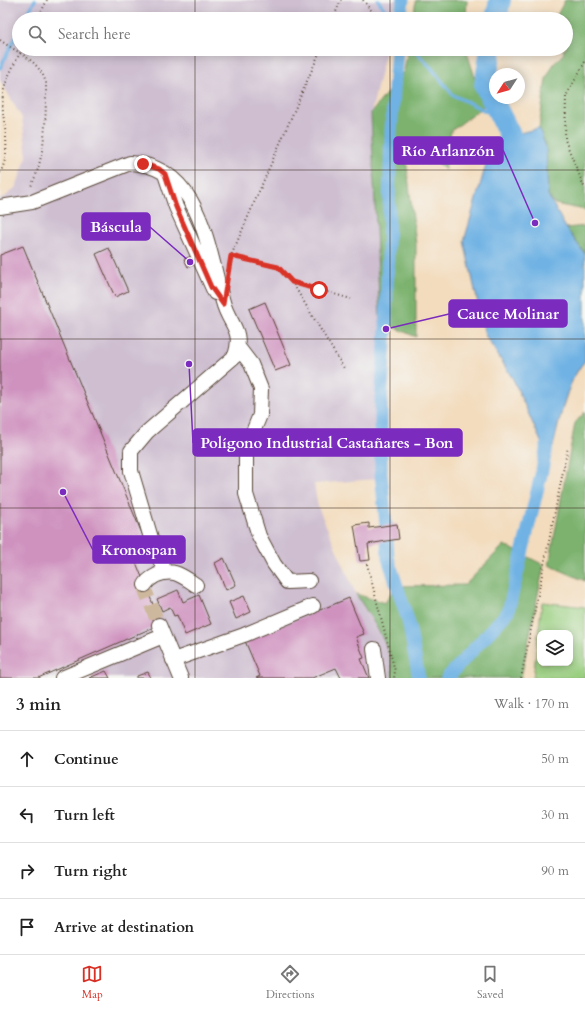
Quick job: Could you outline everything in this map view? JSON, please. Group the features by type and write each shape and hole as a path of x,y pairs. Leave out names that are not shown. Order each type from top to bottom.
{"lane":[{"path":"6,207 32,202 130,163 143,164 159,169 189,198 198,214 207,236 223,304 235,328 240,343 235,356 147,432 131,451 131,471 151,538 165,572"},
{"path":"238,347 251,364 261,389 260,415 246,449 246,494 250,508 259,536 274,564 287,582 309,582"},
{"path":"145,584 147,580 165,572 172,571 196,585"},
{"path":"173,660 244,635 313,606"},
{"path":"62,678 161,630 180,678"},
{"path":"374,649 378,678"}],"path":[{"path":"41,12 47,0"},
{"path":"336,12 341,0"},
{"path":"363,0 372,12"},
{"path":"0,40 12,48"},
{"path":"0,173 6,156 3,94 9,75 18,56"},
{"path":"6,207 30,189 36,177 41,160 46,96 44,75 36,64 24,56"},
{"path":"228,277 231,256 318,56"},
{"path":"585,62 566,96 565,125 565,140 585,189"},
{"path":"231,256 278,267 292,282 345,370"},
{"path":"292,282 351,299"},
{"path":"521,678 568,447"},
{"path":"367,564 395,671 394,678"}],"shaded area":[{"path":"0,0 396,0 393,12 12,12 12,56 384,56 371,113 380,321 376,479 314,484 318,507 356,594 383,638 393,670 392,678 0,678 0,198 5,197 16,187 27,156 22,118 0,80"}],"green space":[{"path":"416,0 467,0 466,12 414,12"},
{"path":"565,0 585,0 585,210 555,204 548,195 546,147 539,128 546,79 553,65 561,56 573,56 573,12 559,12"},
{"path":"407,56 468,56 484,106 451,131 445,170 424,148 404,141 416,245 416,337 380,321 371,113 404,71"},
{"path":"585,226 585,254 566,228"},
{"path":"585,412 585,581 549,565 575,423"},
{"path":"504,545 544,565 521,678 392,678 390,656 386,645 356,594 385,603 395,586 465,585"},
{"path":"542,602 585,607 585,678 533,678 537,644 537,666 573,666 573,630 539,630"}],"water":[{"path":"539,128 546,147 548,195 566,228 585,254 585,361 578,370 568,391 552,450 542,444 513,379 485,335 464,241 493,140"}],"building":[{"path":"23,246 150,553 135,560 161,624 38,678 0,678 0,255"},
{"path":"109,248 128,291 115,297 96,254"},
{"path":"192,256 195,264 188,267 184,259"},
{"path":"265,302 291,365 275,371 249,309"},
{"path":"369,523 369,528 397,524 399,539 368,544 370,560 360,561 354,525"},
{"path":"224,558 236,585 226,590 215,563"},
{"path":"178,590 183,602 199,595 211,624 185,635 177,615 174,616 170,607 162,611 157,599"},
{"path":"244,596 251,612 236,619 229,602"},
{"path":"349,598 364,634 356,637 364,658 361,659 369,678 341,678 336,668 312,678 256,678 260,676 245,641"},
{"path":"106,671 110,678 89,678"},
{"path":"148,672 151,678 137,678 137,676"}],"waterway":[{"path":"29,12 35,0"},
{"path":"378,0 386,12"},
{"path":"401,12 403,0"},
{"path":"497,12 500,0"},
{"path":"0,68 12,44"},
{"path":"386,525 381,473 381,403 386,329 391,131 396,56"},
{"path":"420,56 453,95 502,119"},
{"path":"490,56 485,85 516,147 520,163"},
{"path":"447,678 508,612 541,475 550,430"},
{"path":"387,541 388,558 408,620 419,678"}],"tunnel":[{"path":"145,585 145,590 159,625"}],"place":[{"name":"Río Arlanzón","path":"535,223"},
{"name":"Báscula","path":"190,262"},
{"name":"Cauce Molinar","path":"386,329"},
{"name":"Polígono Industrial Castañares - Bon","path":"189,364"},
{"name":"Kronospan","path":"63,492"}],"route":[{"path":"143,164 159,169 165,174 176,207 211,287 223,304 231,256 278,267 292,282 319,290"}]}
